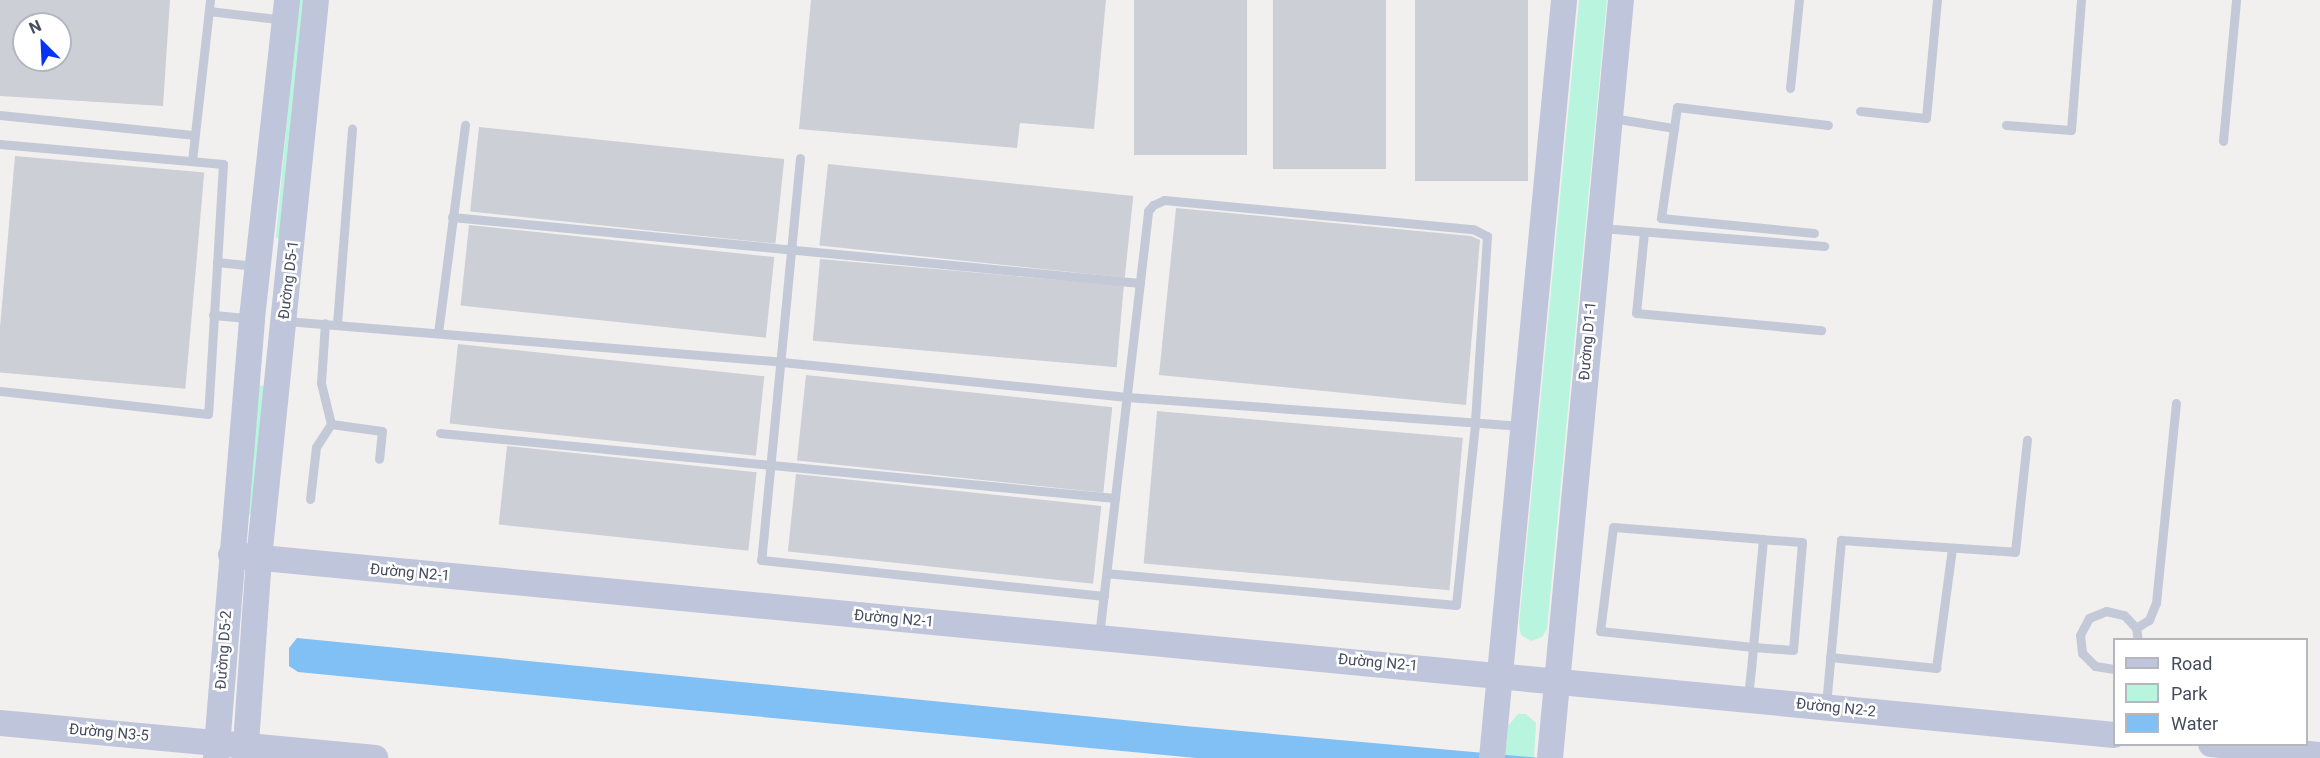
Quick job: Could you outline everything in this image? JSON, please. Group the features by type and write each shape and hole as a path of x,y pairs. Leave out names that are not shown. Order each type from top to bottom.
{"street":[{"name":"Đường D5-1","path":"259,559 316,0"},
{"path":"1492,758 1564,0"},
{"name":"Đường D1-1","path":"1550,758 1621,0"},
{"path":"231,555 252,318 286,10"},
{"path":"255,293 285,309"},
{"name":"Đường N2-1","path":"231,555 1558,681"},
{"name":"Đường D5-2","path":"217,751 231,555"},
{"name":"Đường D5-2","path":"245,752 259,559"},
{"name":"Đường N2-2","path":"1558,681 2113,735"},
{"name":"Đường N3-5","path":"0,723 217,751 375,758"},
{"path":"2231,746 2320,755"}],"lane":[{"path":"192,161 210,0"},
{"path":"1790,88 1799,0"},
{"path":"1860,111 1926,118 1937,0"},
{"path":"2006,125 2071,130 2081,0"},
{"path":"2223,141 2236,0"},
{"path":"209,11 286,10"},
{"path":"1814,233 1660,218 1677,107 1828,125"},
{"path":"0,115 195,135"},
{"path":"1609,118 1674,128"},
{"path":"438,333 465,125"},
{"path":"337,324 352,129"},
{"path":"0,144 223,164 208,414 0,392"},
{"path":"800,158 761,560 1104,596"},
{"path":"1099,638 1148,211 1164,200 1483,232 1489,242 1475,424 1456,605 1107,573"},
{"path":"452,217 1140,283"},
{"path":"1598,227 1824,246"},
{"path":"1644,232 1636,313 1821,330"},
{"path":"217,262 259,266"},
{"path":"285,309 325,323 782,362 1127,397 1522,426"},
{"path":"213,315 252,318"},
{"path":"310,499 316,447 331,424 321,383 325,323"},
{"path":"2136,628 2149,620 2156,603 2176,403"},
{"path":"331,424 382,431 379,459"},
{"path":"440,433 1115,498"},
{"path":"1826,707 1841,540 2015,552 2027,440"},
{"path":"1612,527 1762,539 1802,542 1792,650 1600,631 1612,527"},
{"path":"1748,700 1762,539"},
{"path":"1830,657 1936,668 1952,548"},
{"path":"2113,669 2104,669 2088,661 2079,644 2083,626 2097,613 2115,612 2136,628 2138,638"}],"green space":[{"path":"298,0 307,0 280,240 276,237"},
{"path":"1579,0 1607,0 1547,629 1542,637 1531,641 1521,635 1519,624"},
{"path":"259,385 265,386 254,515 248,514"},
{"path":"1518,714 1526,714 1536,723 1534,758 1505,758 1508,726"}],"water":[{"path":"297,638 1185,726 1541,758 1196,758 657,707 298,672 289,666 289,648"}],"building":[{"path":"0,0 170,0 163,106 0,96"},
{"path":"811,0 1106,0 1094,129 1020,123 1017,148 799,129"},
{"path":"1134,0 1247,0 1247,155 1134,155"},
{"path":"1273,0 1386,0 1386,169 1273,169"},
{"path":"1415,0 1528,0 1528,181 1415,181"},
{"path":"479,127 784,159 775,244 470,212"},
{"path":"15,156 204,173 185,389 0,373 0,327"},
{"path":"828,164 1133,196 1125,278 819,246"},
{"path":"1176,208 1471,236 1480,240 1466,405 1159,375"},
{"path":"469,225 774,257 766,338 461,306"},
{"path":"820,259 1124,286 1117,367 813,341"},
{"path":"458,344 764,376 756,456 450,424"},
{"path":"806,375 1112,407 1103,493 797,461"},
{"path":"1157,411 1463,438 1449,590 1144,563"},
{"path":"507,446 757,472 748,551 499,525"},
{"path":"796,474 1101,506 1093,584 788,552"}]}
